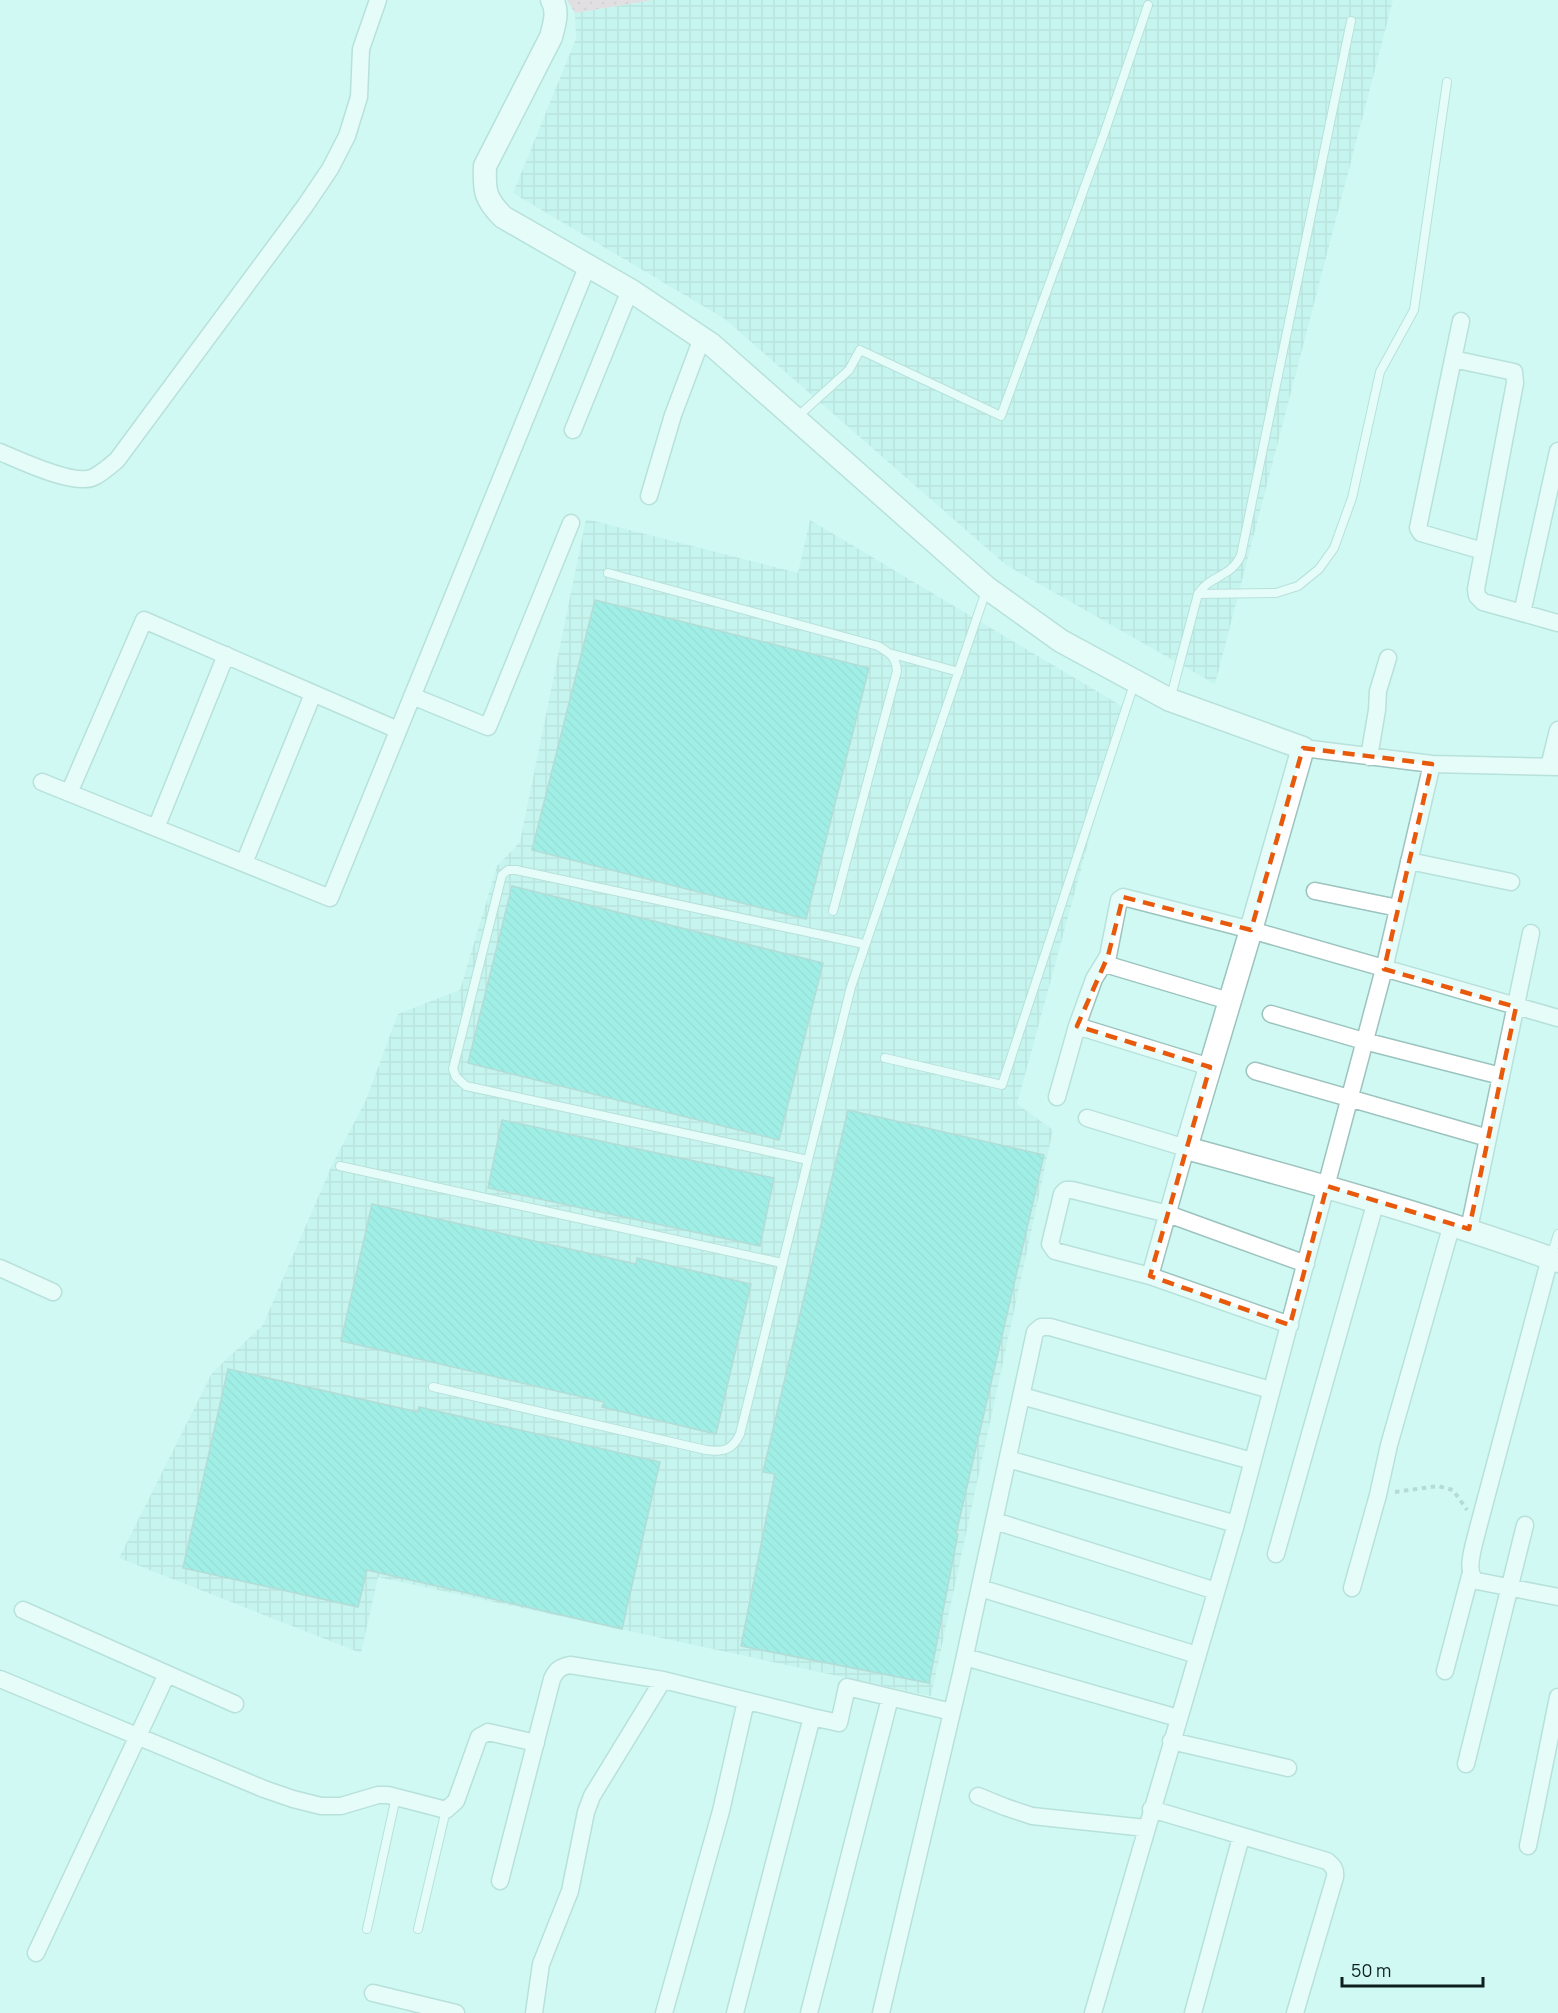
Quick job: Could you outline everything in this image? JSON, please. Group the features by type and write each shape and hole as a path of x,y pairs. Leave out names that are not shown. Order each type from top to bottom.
{"street":[{"path":"0,452 43,470 70,478 92,479 117,460 330,169 347,136 359,97 361,50 378,0"},
{"path":"552,0 555,5 555,21 551,37 485,166 484,186 490,203 503,216 630,290 702,338 987,588 1061,641 1170,700 1303,748 1369,758 1432,764 1554,767 1558,730"},
{"path":"42,782 330,898 588,265"},
{"path":"573,430 630,290"},
{"path":"1461,321 1418,528 1421,533 1483,551"},
{"path":"649,496 670,424 702,338"},
{"path":"1453,359 1514,372 1515,384 1476,589 1477,596 1483,602 1558,623"},
{"path":"1522,613 1558,451"},
{"path":"412,696 488,727 571,523"},
{"path":"69,793 144,620 398,730"},
{"path":"156,828 226,655"},
{"path":"1369,758 1378,691 1388,658"},
{"path":"244,863 313,694"},
{"path":"1150,1276 1303,748"},
{"path":"1093,2013 1236,1524 1384,969 1432,764"},
{"path":"1409,861 1511,882"},
{"path":"1315,891 1398,908"},
{"path":"1057,1097 1077,1026 1094,979 1108,956 1119,900 1123,897 1251,930 1558,1018"},
{"path":"1352,1588 1378,1495 1389,1445 1488,1138 1532,933"},
{"path":"1105,964 1229,1001"},
{"path":"1271,1014 1364,1041 1501,1076"},
{"path":"1077,1026 1210,1067"},
{"path":"1255,1071 1488,1138"},
{"path":"1087,1118 1186,1148 1327,1186 1554,1259 1478,1528 1469,1571 1470,1576 1445,1671"},
{"path":"1290,1325 1150,1276 1055,1251 1050,1244 1062,1194 1066,1190 1072,1190 1168,1214 1306,1264"},
{"path":"1276,1554 1376,1202"},
{"path":"0,1268 53,1292"},
{"path":"881,2013 965,1657 1035,1332 1041,1327 1050,1327 1271,1390"},
{"path":"1022,1396 1252,1461"},
{"path":"1008,1459 1236,1524"},
{"path":"995,1521 1216,1591"},
{"path":"1466,1764 1525,1525"},
{"path":"1470,1576 1477,1581 1558,1597"},
{"path":"980,1588 1197,1655"},
{"path":"23,1610 235,1704"},
{"path":"965,1657 1178,1718"},
{"path":"500,1881 552,1679 561,1667 570,1665 663,1680 839,1723 847,1687 952,1712"},
{"path":"36,1953 167,1674"},
{"path":"0,1679 264,1789 321,1806 341,1806 378,1795 396,1796 446,1810 456,1801 479,1737 483,1734 488,1732 536,1743"},
{"path":"534,2013 541,1964 570,1891 591,1796 663,1680"},
{"path":"1528,1846 1558,1697"},
{"path":"810,2013 890,1698"},
{"path":"664,2013 721,1810 746,1701"},
{"path":"735,2013 812,1717"},
{"path":"1171,1741 1288,1768"},
{"path":"978,1796 1032,1816 1146,1828"},
{"path":"1151,1809 1327,1862 1336,1871 1295,2013"},
{"path":"1193,2013 1241,1837"},
{"path":"373,1993 400,2007 456,2013"}],"lane":[{"path":"795,419 849,370 860,350 1002,416 1100,146 1148,5"},
{"path":"1170,700 1198,594 1208,583 1231,570 1241,555 1351,21"},
{"path":"1198,594 1276,593 1298,586 1319,569 1334,548 1352,498 1380,372 1414,310 1447,82"},
{"path":"608,573 878,646 889,652 958,672"},
{"path":"433,1387 706,1450 727,1449 735,1444 740,1434 851,987 987,588"},
{"path":"833,911 897,671 896,660 889,652"},
{"path":"885,1058 1002,1085 1135,680"},
{"path":"808,1160 466,1086 456,1077 453,1069 499,886 502,875 508,870 516,870 864,944"},
{"path":"340,1166 782,1263"},
{"path":"1554,1259 1558,1234"},
{"path":"367,1929 396,1796"},
{"path":"418,1929 446,1810"}],"path":[{"path":"1378,1495 1438,1486 1453,1490 1478,1528"}],"highlighted area":[{"path":"1303,748 1432,764 1384,969 1516,1007 1469,1229 1327,1186 1290,1325 1150,1276 1210,1067 1077,1026 1108,956 1123,897 1251,930"}],"shaded area":[{"path":"567,0 653,0 575,13"},
{"path":"653,0 1393,0 1215,684 1006,565 725,319 513,193 576,39 575,13"},
{"path":"586,519 798,573 810,520 1125,708 1017,1104 1053,1130 931,1696 378,1577 361,1653 119,1558 212,1373 263,1325 332,1165 366,1100 398,1014 460,990 497,866 520,842"}],"building":[{"path":"595,600 869,668 806,919 532,850"},
{"path":"512,886 823,963 779,1140 468,1063"},
{"path":"848,1110 1044,1155 956,1534 958,1534 929,1683 741,1646 775,1474 763,1472"},
{"path":"502,1120 774,1178 760,1246 488,1188"},
{"path":"372,1204 636,1264 637,1258 751,1284 716,1434 602,1407 604,1402 341,1341"},
{"path":"228,1369 418,1412 419,1407 660,1462 622,1629 367,1570 358,1607 183,1568"}]}
